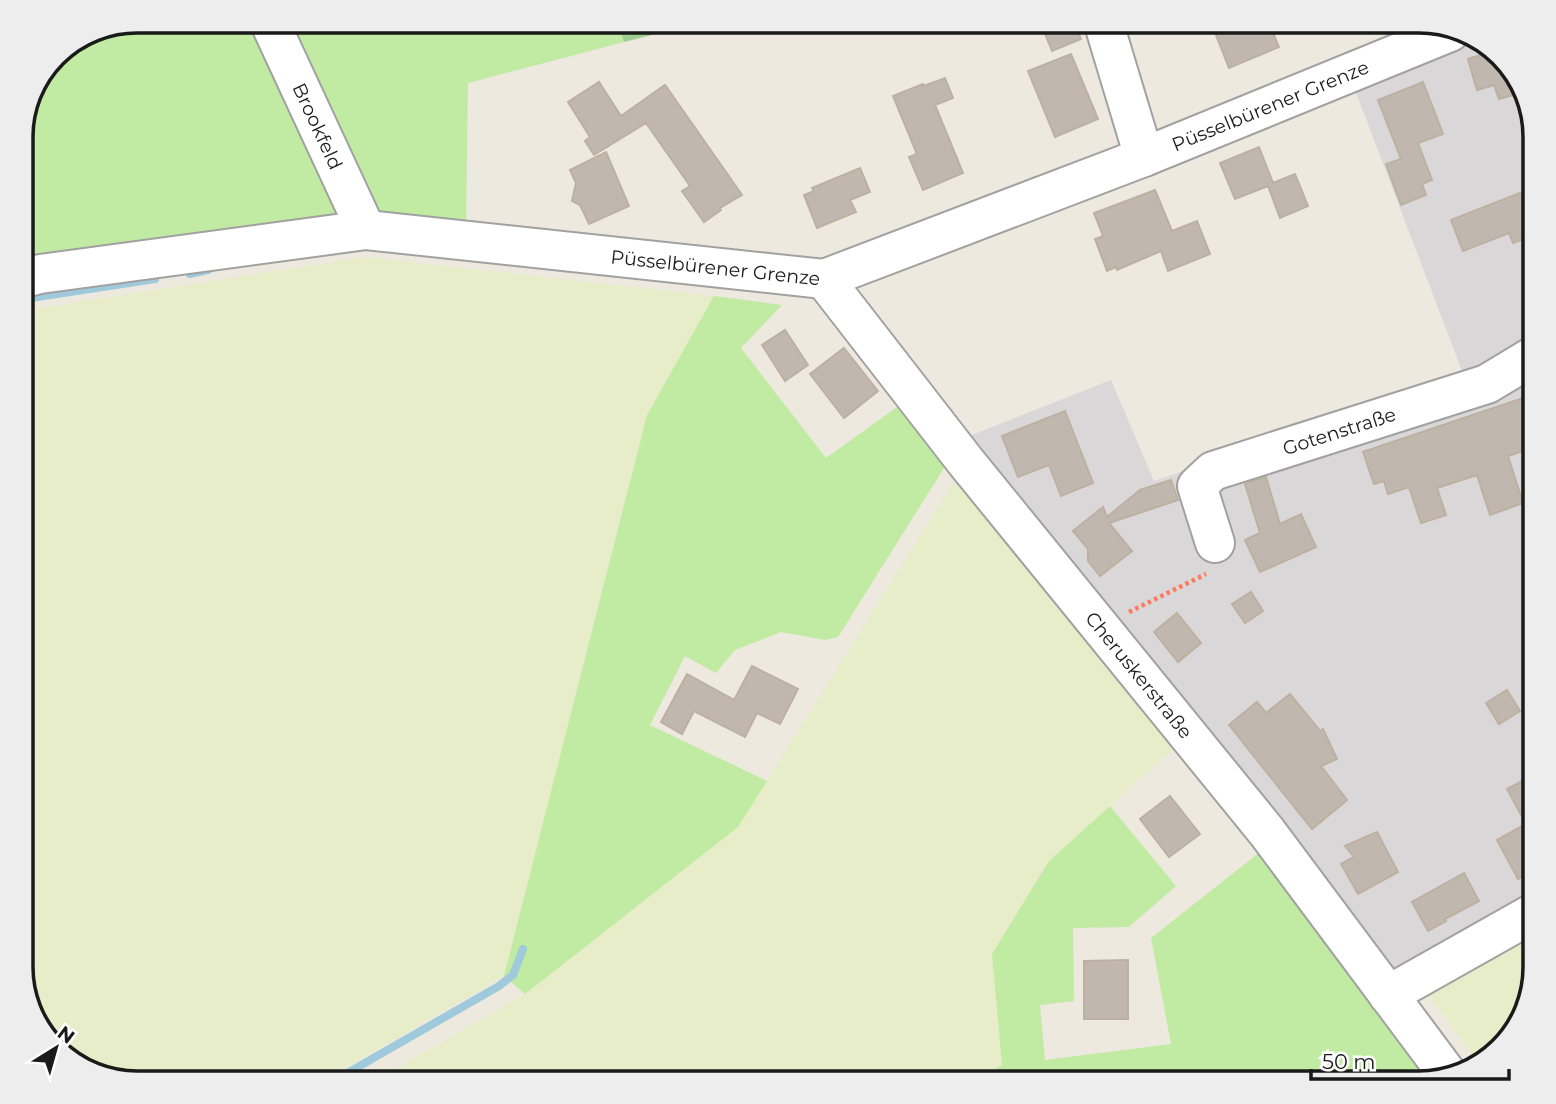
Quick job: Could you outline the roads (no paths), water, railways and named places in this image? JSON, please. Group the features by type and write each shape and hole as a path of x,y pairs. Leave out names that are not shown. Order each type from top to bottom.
{"street":[{"name":"Brookfeld","path":"275,33 366,230"},
{"path":"1107,33 1144,157"},
{"name":"Püsselbürener Grenze","path":"33,276 366,230 824,279 1144,157 1440,36"},
{"name":"Cheruskerstraße","path":"824,279 966,462 1266,832 1443,1068"},
{"name":"Gotenstraße","path":"1215,543 1197,486 1213,471 1487,384 1523,362"},
{"path":"1388,995 1523,919"}],"waterway":[{"path":"190,274 208,270"},
{"path":"33,298 155,279"},
{"path":"351,1071 499,986 513,975 523,949"}]}
